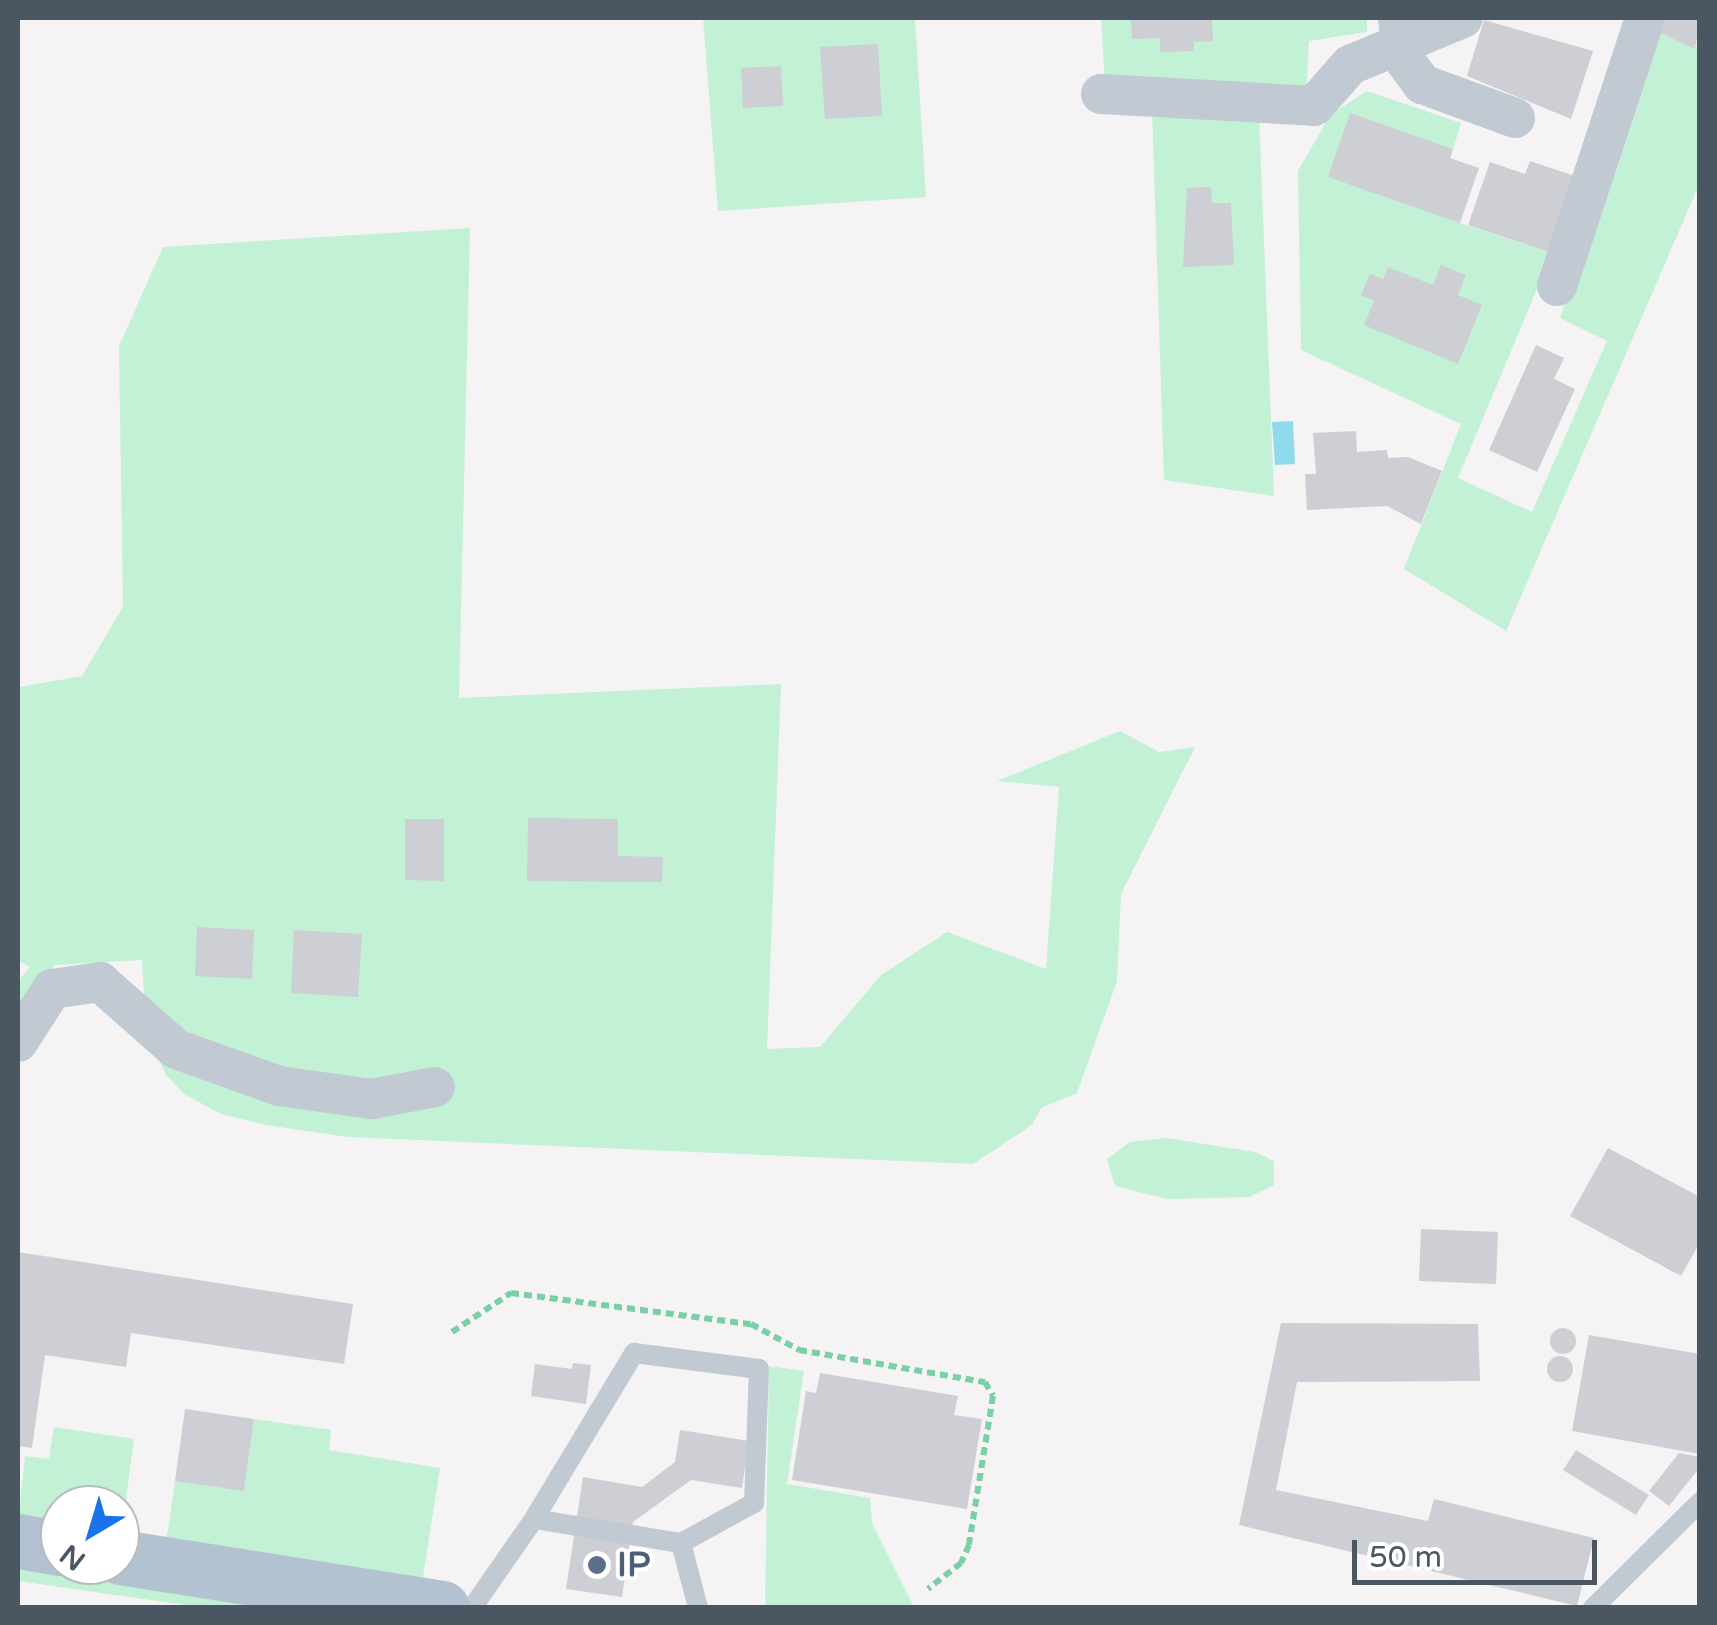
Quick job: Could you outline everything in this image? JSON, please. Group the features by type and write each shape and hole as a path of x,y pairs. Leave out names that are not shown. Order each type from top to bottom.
{"main road":[{"path":"140,1561 442,1608"}],"street":[{"path":"1101,94 1314,106 1338,73 1398,29 1463,18"},
{"path":"1556,286 1645,18"},
{"path":"1398,29 1422,84 1515,118"},
{"path":"18,1042 52,989 100,982 176,1049 280,1086 372,1098 435,1087"}],"lane":[{"path":"472,1608 534,1519 634,1353 759,1369 754,1503 682,1543 534,1519"},
{"path":"1593,1608 1700,1502"},
{"path":"682,1543 698,1608"}],"path":[{"path":"452,1332 511,1293 751,1324 799,1350 985,1382 993,1396 970,1546 961,1563 928,1589"}],"green space":[{"path":"703,18 915,18 926,197 718,211"},
{"path":"1101,18 1367,18 1367,32 1309,41 1306,94 1105,83"},
{"path":"1656,31 1695,48 1699,37 1699,185 1506,631 1404,569 1461,424 1301,350 1298,171 1330,115 1367,91 1461,123 1453,149 1350,114 1460,223 1552,253 1458,478 1532,512 1607,341 1560,318"},
{"path":"1152,107 1259,114 1274,496 1164,480"},
{"path":"470,228 459,698 781,684 767,1049 820,1047 881,975 947,932 1046,969 1059,787 997,781 1120,731 1159,752 1195,747 1121,894 1117,981 1077,1093 1041,1108 1032,1125 973,1164 348,1137 221,1114 184,1094 166,1075 146,1032 142,960 55,965 18,1020 18,981 30,967 18,961 20,687 82,676 123,607 119,346 163,247"},
{"path":"1166,1138 1255,1152 1274,1161 1274,1185 1249,1197 1167,1199 1115,1186 1107,1159 1130,1142"},
{"path":"769,1366 804,1371 787,1484 870,1498 872,1523 914,1607 765,1608"},
{"path":"254,1419 331,1430 329,1450 440,1468 422,1584 166,1543 175,1481 244,1490"},
{"path":"54,1427 134,1439 128,1485 40,1485 40,1525 18,1521 25,1456 49,1459"},
{"path":"18,1560 40,1563 40,1584 18,1581"},
{"path":"140,1579 316,1607 199,1607 46,1585 140,1585"}],"water":[{"path":"1293,421 1295,464 1275,465 1272,422"}],"building":[{"path":"1131,18 1212,18 1213,41 1194,42 1194,51 1160,52 1160,38 1132,39"},
{"path":"1655,18 1700,18 1695,49 1656,31"},
{"path":"1484,20 1593,51 1571,119 1467,76"},
{"path":"878,44 882,116 825,119 820,47"},
{"path":"781,66 783,106 743,108 741,68"},
{"path":"1350,113 1453,149 1450,158 1479,168 1460,223 1328,177"},
{"path":"1530,161 1578,177 1552,253 1468,225 1490,162 1525,174"},
{"path":"1211,187 1212,203 1231,203 1234,265 1183,267 1187,188"},
{"path":"1441,265 1466,275 1458,295 1482,305 1458,364 1364,325 1374,301 1361,295 1370,274 1383,279 1388,267 1433,285"},
{"path":"1536,345 1564,358 1554,379 1575,389 1537,472 1489,450"},
{"path":"1356,431 1357,452 1387,450 1388,458 1408,457 1442,471 1421,524 1387,506 1307,510 1305,474 1316,474 1313,433"},
{"path":"528,818 618,819 618,856 663,857 662,882 527,881"},
{"path":"405,819 444,819 444,881 405,880"},
{"path":"197,927 254,930 252,979 195,976"},
{"path":"294,930 362,934 358,997 291,993"},
{"path":"1608,1148 1700,1197 1700,1242 1681,1276 1570,1216"},
{"path":"1421,1229 1498,1232 1496,1284 1419,1281"},
{"path":"18,1252 353,1304 344,1364 131,1333 126,1367 45,1355 32,1448 18,1446"},
{"path":"1281,1323 1478,1324 1480,1381 1297,1382 1276,1490 1428,1521 1434,1499 1594,1538 1577,1606 1239,1525"},
{"path":"1563,1328 1572,1332 1576,1341 1572,1350 1563,1354 1554,1350 1550,1341 1554,1332"},
{"path":"1589,1335 1700,1354 1700,1454 1572,1431"},
{"path":"1560,1356 1569,1360 1573,1369 1569,1378 1560,1382 1551,1378 1547,1369 1551,1360"},
{"path":"573,1363 591,1365 586,1404 531,1396 535,1364 572,1369"},
{"path":"820,1373 958,1396 954,1415 982,1419 967,1509 792,1480 806,1391 816,1393"},
{"path":"185,1409 254,1419 244,1491 175,1481"},
{"path":"680,1430 749,1441 742,1488 691,1480 633,1522 622,1597 566,1589 583,1477 642,1487 675,1462"},
{"path":"1576,1450 1649,1495 1636,1515 1563,1470"},
{"path":"1679,1453 1700,1457 1700,1467 1669,1506 1649,1491"}],"place":[{"name":"IP","path":"597,1565"}]}
